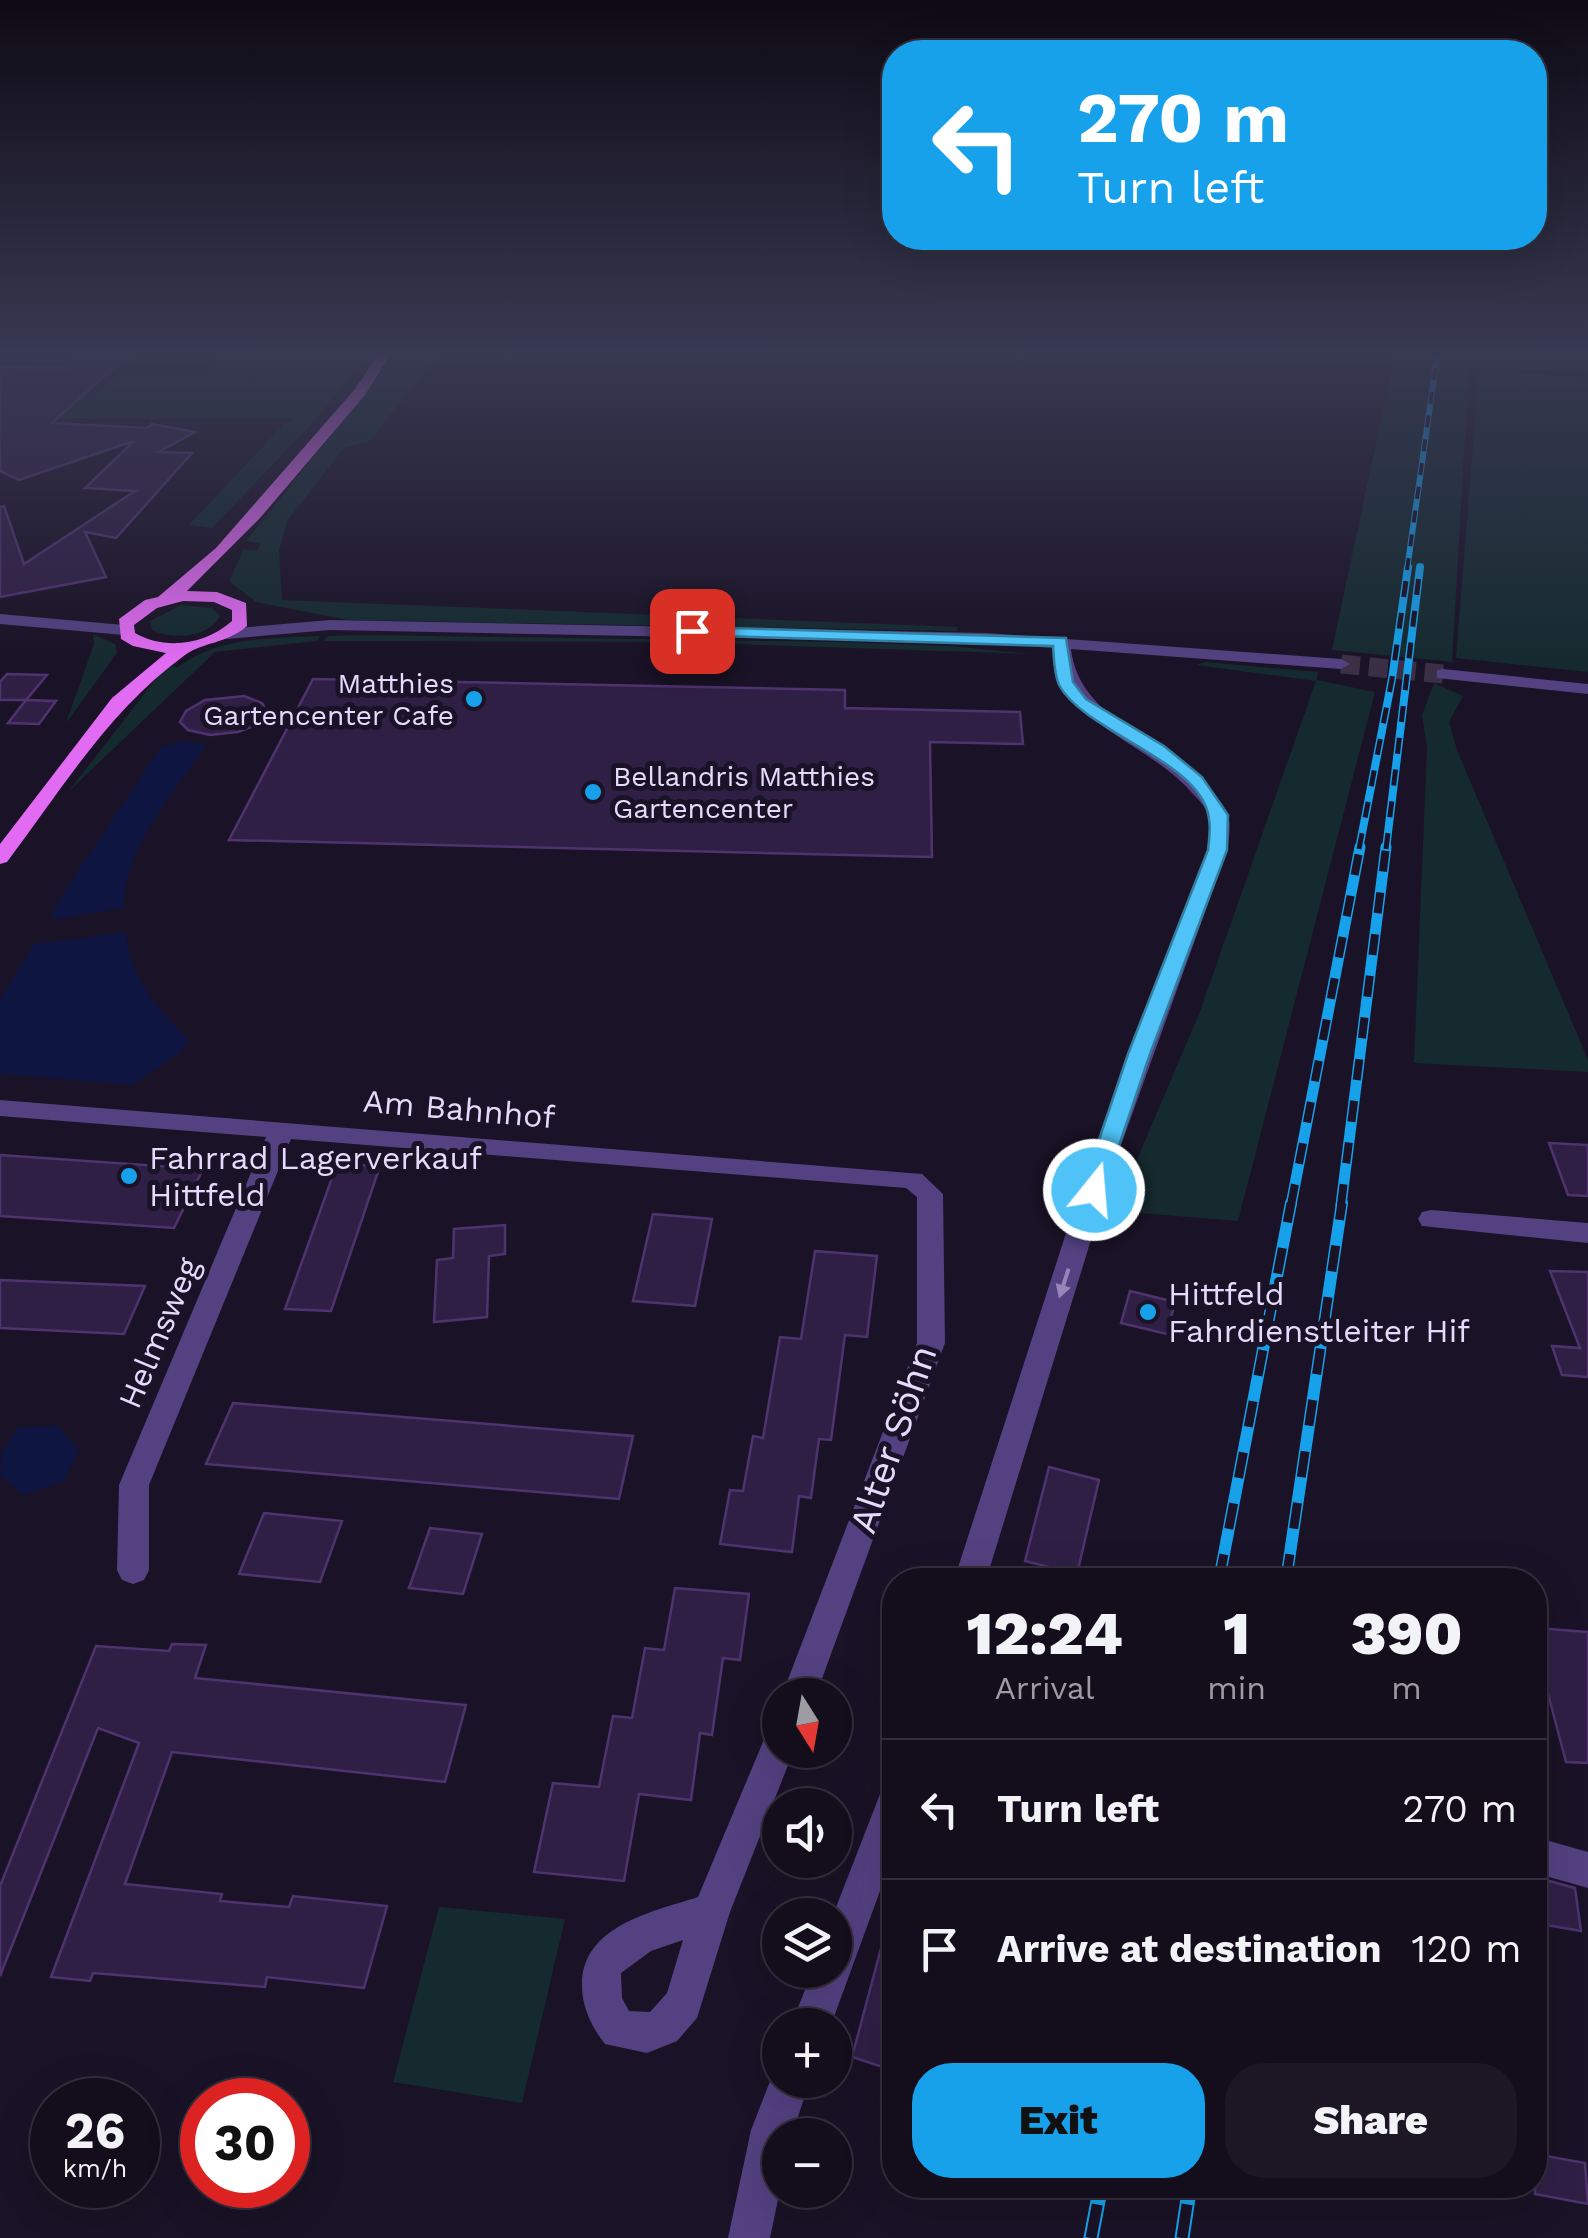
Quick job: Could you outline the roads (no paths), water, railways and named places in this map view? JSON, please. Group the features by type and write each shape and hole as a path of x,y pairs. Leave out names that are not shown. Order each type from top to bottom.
{"main road":[{"path":"118,702 132,637 130,616 194,581 307,453"},
{"path":"217,596 230,542"},
{"path":"0,858 118,702 184,646 226,634 243,615 231,601 217,596 165,600"},
{"path":"132,637 184,646"}],"street":[{"path":"0,619 31,620 139,610"},
{"path":"243,615 330,626"},
{"path":"31,620 132,637"},
{"path":"226,634 330,626 1060,642 1341,664"},
{"path":"974,1568 1139,1054 1218,850 1219,815 1195,781 1158,750 1080,702 1065,682 1060,642"},
{"path":"1443,674 1588,689"},
{"name":"Am Bahnhof","path":"0,1108 913,1180"},
{"name":"Helmsweg","path":"133,1570 134,1485 282,1130"},
{"name":"Alter Söhn","path":"805,1678 930,1344 930,1194 913,1180"},
{"path":"1430,1219 1588,1234"},
{"path":"711,1912 769,1768"},
{"path":"852,1916 882,1836"},
{"path":"1547,1858 1588,1870"},
{"path":"749,2234 772,2130 784,2098"}],"tunnel":[{"path":"1341,664 1443,674"}],"railway":[{"path":"1407,570 1423,453"},
{"path":"1359,849 1392,679 1408,567"},
{"path":"1386,849 1420,567"},
{"path":"1291,1205 1360,847"},
{"path":"1341,1205 1386,847"},
{"path":"1221,1568 1291,1203"},
{"path":"1288,1568 1342,1203"},
{"path":"1091,2238 1099,2198"},
{"path":"1182,2238 1188,2198"}],"place":[{"name":"Matthies Gartencenter Cafe","path":"474,699"},
{"name":"Bellandris Matthies Gartencenter","path":"593,792"},
{"name":"Fahrrad Lagerverkauf Hittfeld","path":"129,1176"},
{"name":"Hittfeld Fahrdienstleiter Hif","path":"1148,1312"}]}
